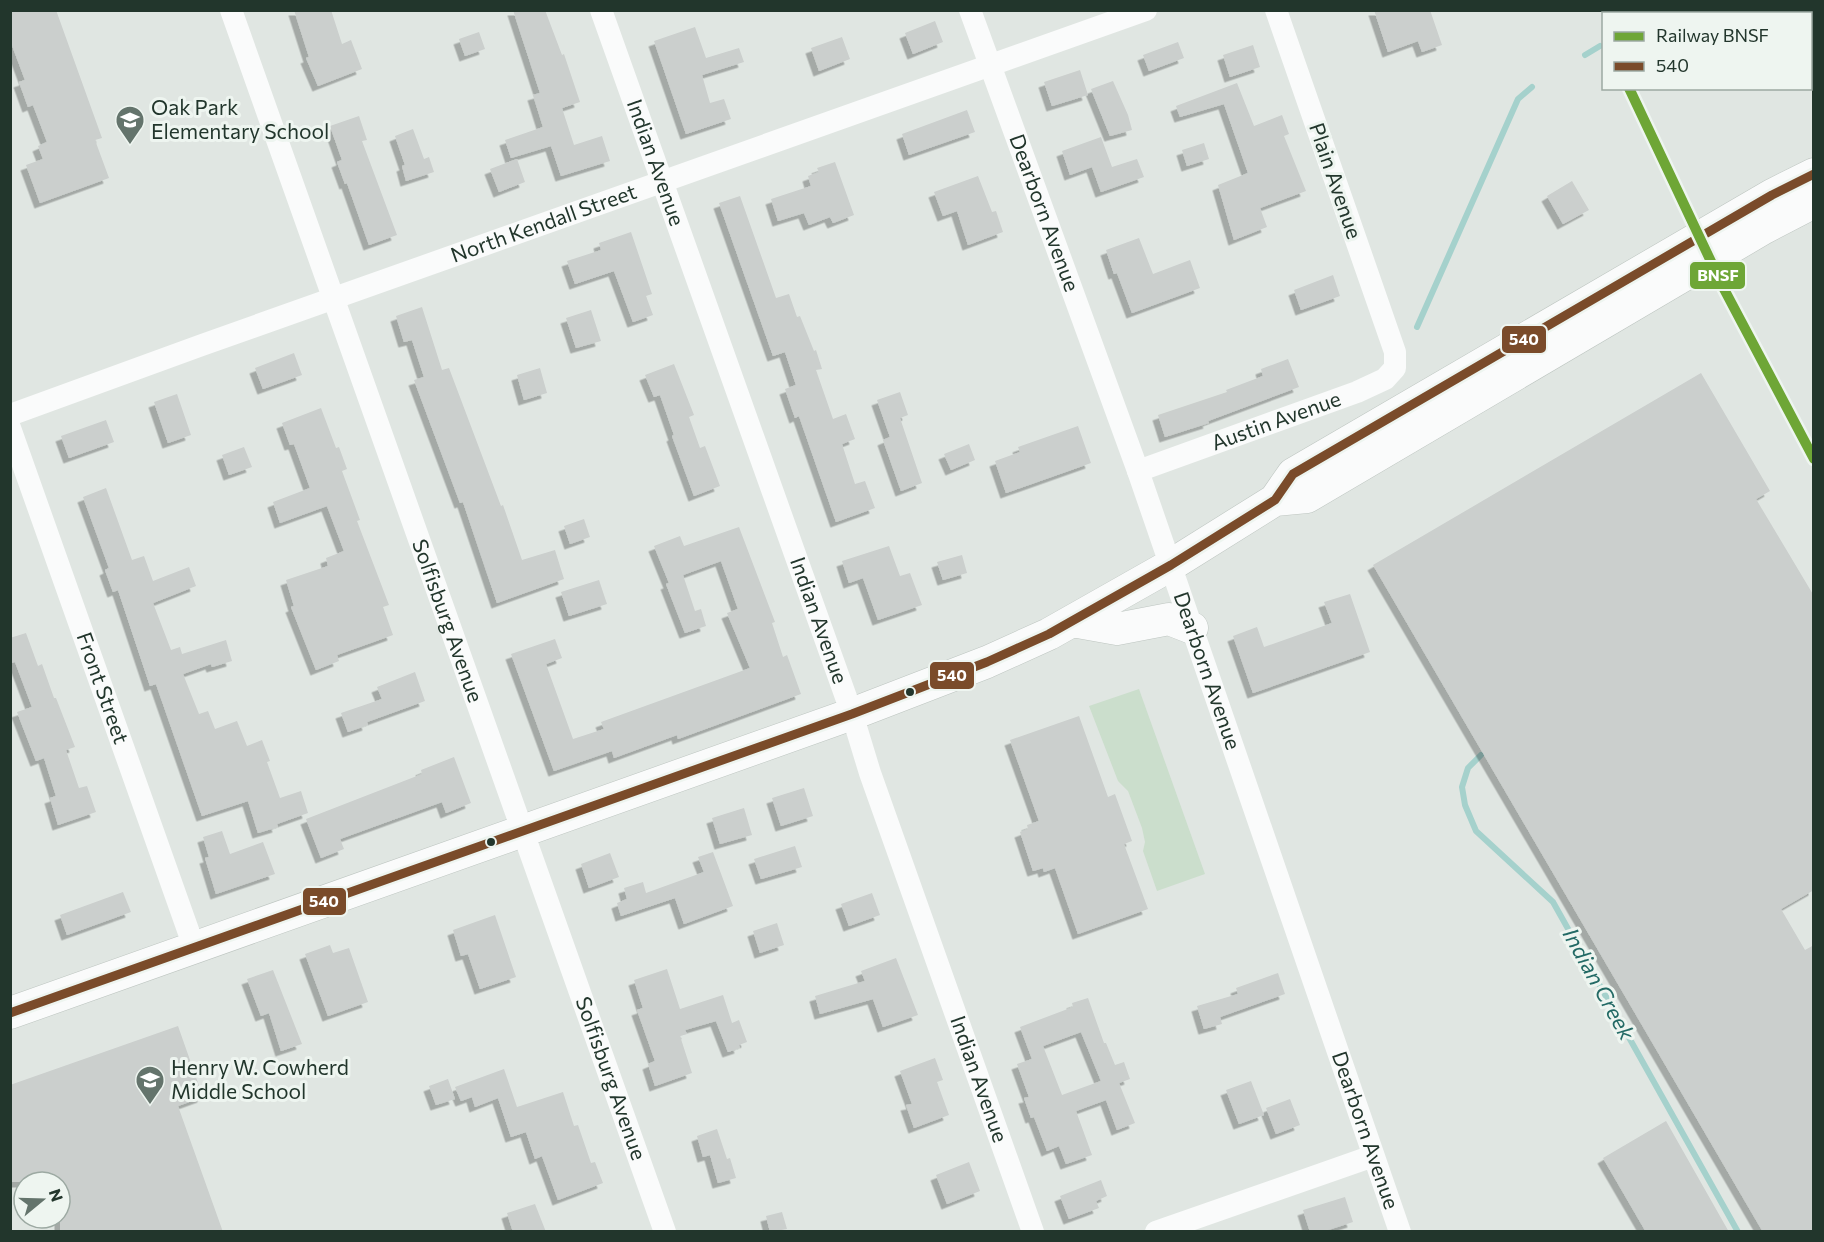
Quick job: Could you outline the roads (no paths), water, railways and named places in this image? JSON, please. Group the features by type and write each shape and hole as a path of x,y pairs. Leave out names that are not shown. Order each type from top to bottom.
{"main road":[{"path":"1363,449 1738,214 1814,174"},
{"path":"10,1013 852,714 987,662 1049,634 1171,565 1275,500 1293,474 1363,449 1814,202"},
{"path":"1071,621 1117,629 1169,619 1192,628"}],"street":[{"name":"Solfisburg Avenue","path":"231,10 665,1232"},
{"name":"Indian Avenue","path":"601,10 852,714 874,784 1033,1232"},
{"name":"Dearborn Avenue","path":"970,10 1138,471 1400,1232"},
{"name":"North Kendall Street","path":"10,415 1146,10"},
{"name":"Plain Avenue","path":"1276,10 1395,352"},
{"name":"Austin Avenue","path":"1138,471 1357,392 1385,379 1395,368 1395,352"},
{"name":"Front Street","path":"10,428 194,947"},
{"path":"1156,1232 1373,1156"}],"waterway":[{"path":"1585,55 1600,46"},
{"path":"1417,327 1518,99 1532,87"},
{"name":"Indian Creek","path":"1481,755 1468,768 1462,787 1465,805 1476,831 1553,902 1738,1232"}],"rail line":[{"name":"BNSF","path":"1630,90 1724,289 1814,459"}],"place":[{"name":"Oak Park Elementary School","path":"130,146"},
{"name":"Henry W. Cowherd Middle School","path":"150,1106"}]}
